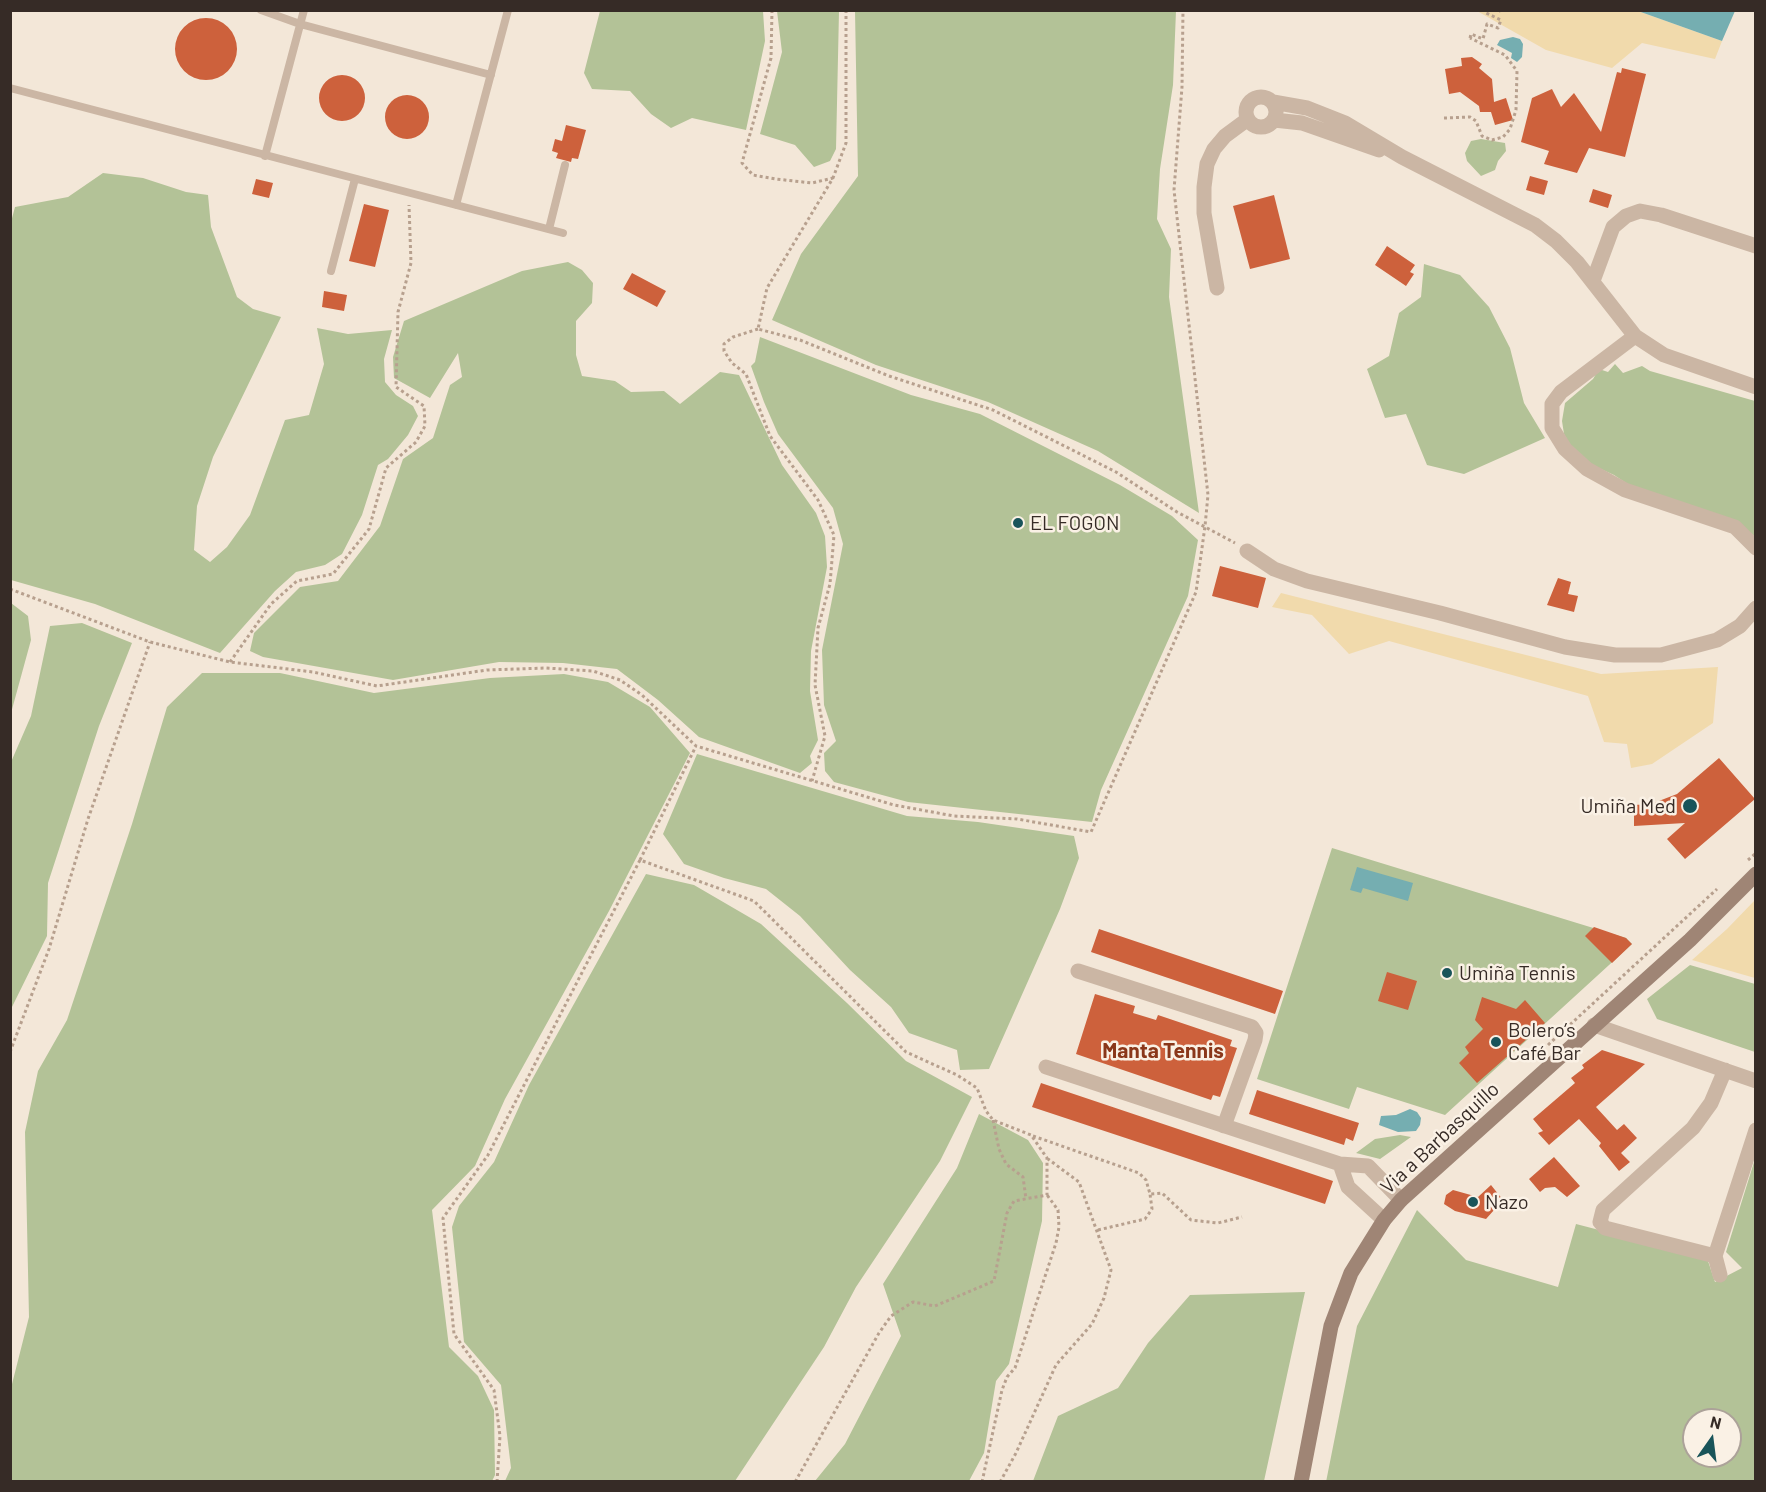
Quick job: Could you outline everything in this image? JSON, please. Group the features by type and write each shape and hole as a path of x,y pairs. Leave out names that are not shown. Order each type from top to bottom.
{"main road":[{"name":"Via a Barbasquillo","path":"1301,1482 1331,1326 1351,1273 1384,1220 1401,1200 1690,940 1755,874"}],"street":[{"path":"1248,119 1248,105 1254,98 1264,97 1402,157 1536,225 1556,241 1593,281 1635,336 1664,355 1755,387"},
{"path":"1273,102 1276,111 1274,120"},
{"path":"1248,119 1260,126 1274,120 1313,118"},
{"path":"1217,288 1204,213 1207,164 1214,149 1225,136 1248,119"},
{"path":"1593,281 1613,227 1626,216 1640,211 1661,215 1755,246"},
{"path":"1635,336 1561,392 1552,404 1552,428 1564,449 1587,469 1625,490 1735,527 1755,548"},
{"path":"1246,551 1274,569 1307,581 1440,613 1565,647 1616,655 1661,655 1717,640 1740,626 1755,608"},
{"path":"1078,971 1252,1027 1255,1040 1224,1126"},
{"path":"1594,1025 1755,1081"},
{"path":"1046,1067 1340,1164 1368,1166 1401,1200"},
{"path":"1715,1256 1605,1228 1600,1221 1603,1210 1693,1128 1711,1103 1725,1070"},
{"path":"1720,1275 1715,1256 1755,1130"},
{"path":"1340,1164 1348,1187 1384,1220"}],"lane":[{"path":"261,10 300,24 491,75"},
{"path":"265,156 304,10"},
{"path":"456,205 508,10"},
{"path":"10,88 563,233"},
{"path":"549,229 565,165"},
{"path":"331,271 355,179"}],"path":[{"path":"772,10 771,58 742,163 753,175 776,179 812,183 834,178"},
{"path":"758,329 766,288 834,178 846,143 846,10"},
{"path":"10,589 150,642 230,662 313,672 377,686 487,670 546,668 593,671 620,680 642,694 696,746 894,805 944,814 1017,819 1091,832 1196,592 1205,526 1208,495 1174,190 1182,87 1184,10"},
{"path":"1444,117 1470,117 1476,120 1482,136 1492,140 1503,137 1510,129 1516,110 1517,71 1505,55 1470,38 1471,34 1483,39 1487,24 1498,28 1501,20 1486,13 1487,10"},
{"path":"230,662 271,604 297,580 333,574 369,529 386,468 416,442 425,426 424,405 396,387 398,312 411,263 409,193"},
{"path":"812,781 825,736 815,685 818,628 830,584 834,535 818,500 770,436 746,374 732,363 724,351 724,344 733,337 758,329 800,340 890,376 993,410 1116,472 1177,512 1225,536"},
{"path":"10,1052 49,949 88,819 150,642"},
{"path":"497,1482 500,1436 494,1390 454,1334 443,1218 488,1155 696,746"},
{"path":"640,860 754,901 906,1052 957,1075 977,1088 986,1111 993,1120 999,1149 1006,1164 1023,1177 1026,1198"},
{"path":"993,1120 1139,1173 1146,1180 1150,1194 1151,1215 1145,1219 1098,1230"},
{"path":"1000,1482 1016,1454 1056,1365 1092,1323 1104,1298 1111,1270 1079,1182 1047,1158 1031,1135"},
{"path":"982,1482 1006,1377 1015,1368 1056,1243 1059,1227 1058,1210 1047,1196 1047,1158"},
{"path":"1150,1194 1162,1193 1191,1220 1218,1223 1242,1217"},
{"path":"795,1482 879,1333 891,1316 913,1302 934,1306 994,1281 1007,1214 1014,1201 1047,1196"}],"green space":[{"path":"600,11 763,11 765,41 746,130 692,118 671,128 651,114 630,91 592,89 584,73"},
{"path":"777,11 839,11 836,149 830,161 814,167 795,145 760,134 782,52"},
{"path":"855,11 1176,11 1173,85 1160,169 1157,219 1171,249 1169,297 1199,513 1098,451 988,402 876,365 772,320 801,254 858,176"},
{"path":"1481,139 1505,143 1506,151 1498,161 1495,170 1481,176 1467,161 1465,153 1471,141"},
{"path":"103,173 143,178 186,192 208,195 211,227 237,297 253,309 281,317 213,457 197,506 194,550 210,562 227,547 250,515 285,420 309,415 324,364 317,328 348,334 392,330 384,359 385,382 396,395 413,406 418,416 408,435 388,459 378,465 362,515 342,554 325,565 296,572 275,591 220,653 95,604 11,580 11,222 15,207 68,197"},
{"path":"568,262 582,270 593,283 592,303 576,321 576,355 582,376 615,381 631,392 664,391 680,404 720,372 739,375 782,465 816,513 825,536 827,567 811,651 810,691 818,740 810,756 812,763 800,773 699,737 658,700 617,669 563,663 499,662 393,680 263,657 250,651 254,633 300,587 338,581 380,526 403,459 433,438 450,385 462,377 458,353 430,398 394,378 393,357 404,321 522,271"},
{"path":"1424,264 1460,275 1489,307 1510,348 1524,403 1545,438 1464,474 1427,465 1406,414 1385,418 1367,369 1389,356 1399,313 1421,297"},
{"path":"760,337 911,395 980,414 1120,485 1172,516 1198,540 1188,596 1101,790 1092,822 908,802 834,782 825,771 824,753 836,741 824,705 822,650 843,544 833,508 778,434 764,402 751,366 755,362"},
{"path":"1615,364 1623,373 1642,366 1650,371 1755,401 1755,537 1735,520 1629,485 1592,465 1572,449 1564,434 1562,421 1565,403 1593,379 1599,369 1608,372"},
{"path":"11,603 28,616 31,640 11,713"},
{"path":"82,623 132,643 99,726 48,883 47,936 11,1009 11,762 31,716 50,626"},
{"path":"202,673 280,673 374,693 490,678 564,674 608,682 650,707 690,753 609,911 505,1099 475,1166 432,1210 449,1347 478,1376 494,1410 495,1475 492,1481 11,1481 11,1388 29,1317 25,1132 38,1071 67,1020 132,824 167,707"},
{"path":"697,754 907,816 978,822 1074,836 1079,858 1060,909 989,1069 960,1070 957,1050 909,1033 891,1007 850,970 800,916 766,889 684,864 663,834"},
{"name":"Umiña Tennis","path":"1332,848 1626,938 1632,944 1445,1115 1357,1087 1349,1109 1257,1079"},
{"path":"646,874 694,885 761,924 906,1061 972,1097 940,1161 856,1287 824,1347 735,1481 505,1481 511,1468 501,1385 464,1342 452,1227 459,1206 494,1162 529,1085"},
{"path":"1690,965 1755,984 1755,1052 1657,1019 1647,999"},
{"path":"979,1114 1028,1140 1043,1163 1042,1221 1009,1364 996,1381 984,1453 969,1481 815,1481 845,1444 901,1336 883,1284 957,1168"},
{"path":"1400,1135 1411,1137 1380,1159 1356,1153 1375,1139"},
{"path":"1755,1159 1755,1481 1326,1482 1357,1326 1417,1210 1466,1260 1558,1287 1576,1224 1707,1258 1715,1282 1742,1268 1726,1252"},
{"path":"1305,1292 1264,1481 1033,1481 1058,1416 1118,1388 1148,1343 1190,1295"}],"sand":[{"path":"1477,11 1638,11 1722,41 1715,59 1642,43 1612,68 1546,50"},
{"path":"1281,593 1601,674 1718,667 1713,723 1652,764 1631,768 1627,744 1604,742 1588,696 1389,641 1349,654 1312,615 1272,607"},
{"path":"1755,900 1755,978 1692,960 1727,929"}],"water":[{"path":"1638,11 1735,11 1722,41"},
{"path":"1513,37 1520,39 1523,44 1522,57 1517,62 1511,58 1512,53 1497,45 1500,40"},
{"path":"1357,867 1413,883 1408,901 1363,888 1361,893 1350,890"},
{"path":"1410,1109 1417,1112 1421,1118 1416,1131 1398,1132 1379,1125 1381,1116 1396,1115"}],"building":[{"path":"206,18 223,23 228,27 232,32 237,49 232,66 228,71 223,75 206,80 189,75 184,71 180,66 175,49 180,32 184,27 189,23"},
{"path":"1472,57 1482,64 1479,68 1492,79 1494,102 1506,98 1513,120 1495,125 1491,112 1480,112 1479,106 1460,92 1449,94 1445,69 1462,66 1461,58"},
{"path":"1622,68 1646,74 1625,157 1589,148 1577,173 1544,164 1549,151 1521,142 1532,98 1552,89 1561,107 1574,93 1601,132 1617,72 1621,73"},
{"path":"342,75 358,82 365,98 358,114 342,121 326,114 319,98 326,82"},
{"path":"407,95 416,96 423,101 428,108 428,126 423,133 416,138 407,139 398,138 391,133 386,126 385,117 386,108 391,101 398,96"},
{"path":"566,125 586,130 578,159 572,158 571,162 556,158 558,153 552,151 555,139 562,141"},
{"path":"1530,176 1548,181 1544,195 1526,190"},
{"path":"256,179 273,183 269,198 252,194"},
{"path":"1593,189 1612,195 1608,208 1589,202"},
{"path":"1274,195 1290,259 1250,269 1233,206"},
{"path":"364,204 389,210 375,267 349,261"},
{"path":"1387,246 1415,265 1410,272 1414,274 1406,286 1375,265"},
{"path":"632,273 666,291 657,307 623,289"},
{"path":"324,291 347,295 344,311 322,307"},
{"path":"1220,566 1266,578 1258,608 1212,596"},
{"path":"1558,578 1571,582 1568,594 1578,596 1574,612 1547,605"},
{"path":"1719,758 1755,799 1685,859 1667,839 1685,823 1634,826 1634,805 1651,804 1677,794"},
{"path":"1594,927 1626,938 1632,944 1612,963 1585,936"},
{"path":"1099,929 1283,991 1275,1014 1091,952"},
{"path":"1387,972 1417,981 1408,1010 1378,1001"},
{"path":"1095,994 1135,1006 1133,1013 1156,1020 1158,1015 1232,1040 1230,1046 1237,1048 1220,1097 1213,1095 1211,1100 1076,1054"},
{"name":"Bolero’s Café Bar","path":"1482,997 1516,1009 1525,1000 1545,1023 1477,1083 1459,1063 1469,1053 1465,1047 1483,1029 1475,1020"},
{"path":"1602,1050 1645,1064 1596,1107 1617,1130 1624,1124 1637,1138 1621,1153 1630,1162 1619,1171 1599,1146 1601,1143 1579,1119 1549,1145 1538,1133 1543,1131 1533,1119 1575,1083 1571,1078 1584,1068 1582,1065"},
{"path":"1041,1083 1333,1181 1325,1204 1032,1107"},
{"path":"1257,1090 1359,1123 1353,1141 1346,1138 1344,1145 1249,1114"},
{"path":"1554,1157 1580,1186 1567,1197 1555,1187 1545,1188 1540,1192 1529,1179"},
{"name":"Nazo","path":"1491,1185 1503,1200 1486,1219 1455,1211 1444,1204 1446,1195 1453,1190 1478,1197"}],"place":[{"name":"EL FOGON","path":"1018,523"},
{"name":"Umiña Med","path":"1690,806"},
{"name":"Umiña Tennis","path":"1447,973"},
{"name":"Bolero’s Café Bar","path":"1496,1042"},
{"name":"Nazo","path":"1473,1202"}],"district":[{"name":"Manta Tennis","path":"1163,1051"}]}
